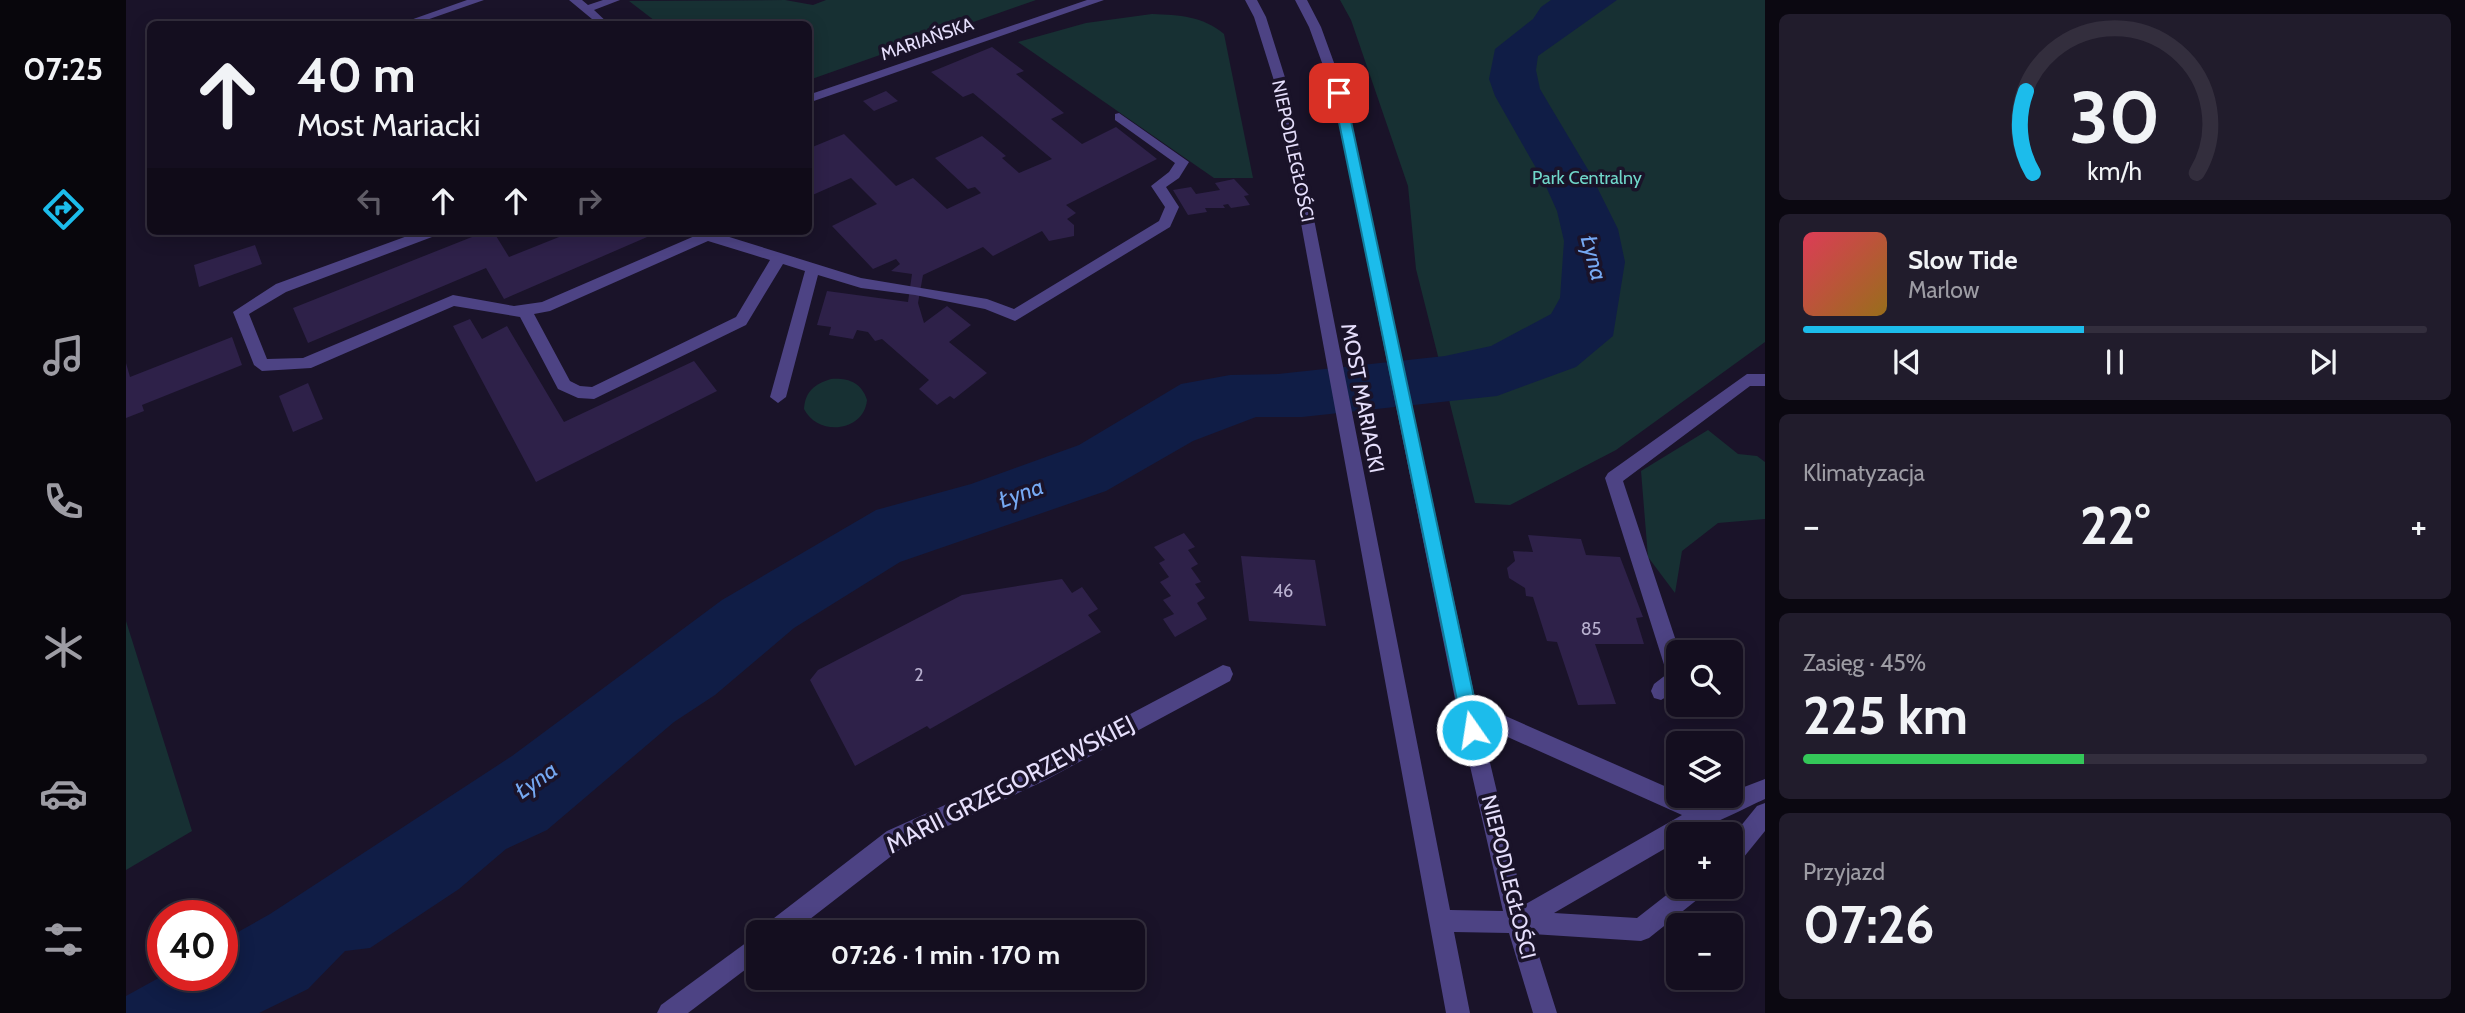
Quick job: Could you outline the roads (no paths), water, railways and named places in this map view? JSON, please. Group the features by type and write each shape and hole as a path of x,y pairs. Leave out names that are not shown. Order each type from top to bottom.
{"street":[{"path":"416,21 478,0"},
{"path":"575,0 600,21"},
{"path":"586,9 614,0"},
{"name":"MARIAŃSKA","path":"812,98 1098,0"},
{"name":"NIEPODLEGŁOŚCI","path":"1251,0 1260,17 1282,87 1324,305"},
{"name":"MOST MARIACKI","path":"1301,0 1315,27 1339,93 1421,495"},
{"path":"707,235 861,283 987,304 1015,315 1165,224 1171,207 1158,186 1174,175 1182,162 1119,117"},
{"path":"424,235 281,288 241,312 262,365 305,364 453,300 525,312 545,307 702,235"},
{"path":"525,312 564,385 578,392 594,393 741,321 779,258"},
{"path":"778,397 813,268"},
{"name":"MOST MARIACKI","path":"1324,305 1442,921"},
{"path":"1661,691 1678,678 1614,478 1747,380 1765,380"},
{"name":"NIEPODLEGŁOŚCI","path":"1421,495 1517,922 1545,1013"},
{"name":"MARII GRZEGORZEWSKIEJ","path":"790,920 895,839 1037,774 1223,674"},
{"path":"1467,709 1704,814"},
{"path":"1517,922 1704,814 1765,789"},
{"path":"1743,841 1765,814"},
{"path":"1458,1013 1442,921 1517,922 1641,930 1680,899"},
{"path":"669,1013 746,953"}],"water":[{"name":"Łyna","path":"1551,0 1617,0 1538,56 1536,70 1540,89 1590,173 1618,229 1625,262 1613,336 1576,367 1497,396 1302,417 1256,417 1193,441 1106,491 900,562 794,628 715,695 674,722 547,830 506,849 459,889 370,948 345,951 308,989 259,1013 126,1013 126,996 147,984 147,991 238,991 238,932 270,914 512,756 722,600 876,510 971,484 1079,445 1181,384 1230,375 1278,374 1445,356 1491,346 1551,314 1560,298 1564,241 1557,211 1544,182 1495,96 1489,79 1495,49 1533,19 1541,7"}],"park label":[{"name":"Park Centralny","path":"1587,178"}]}
